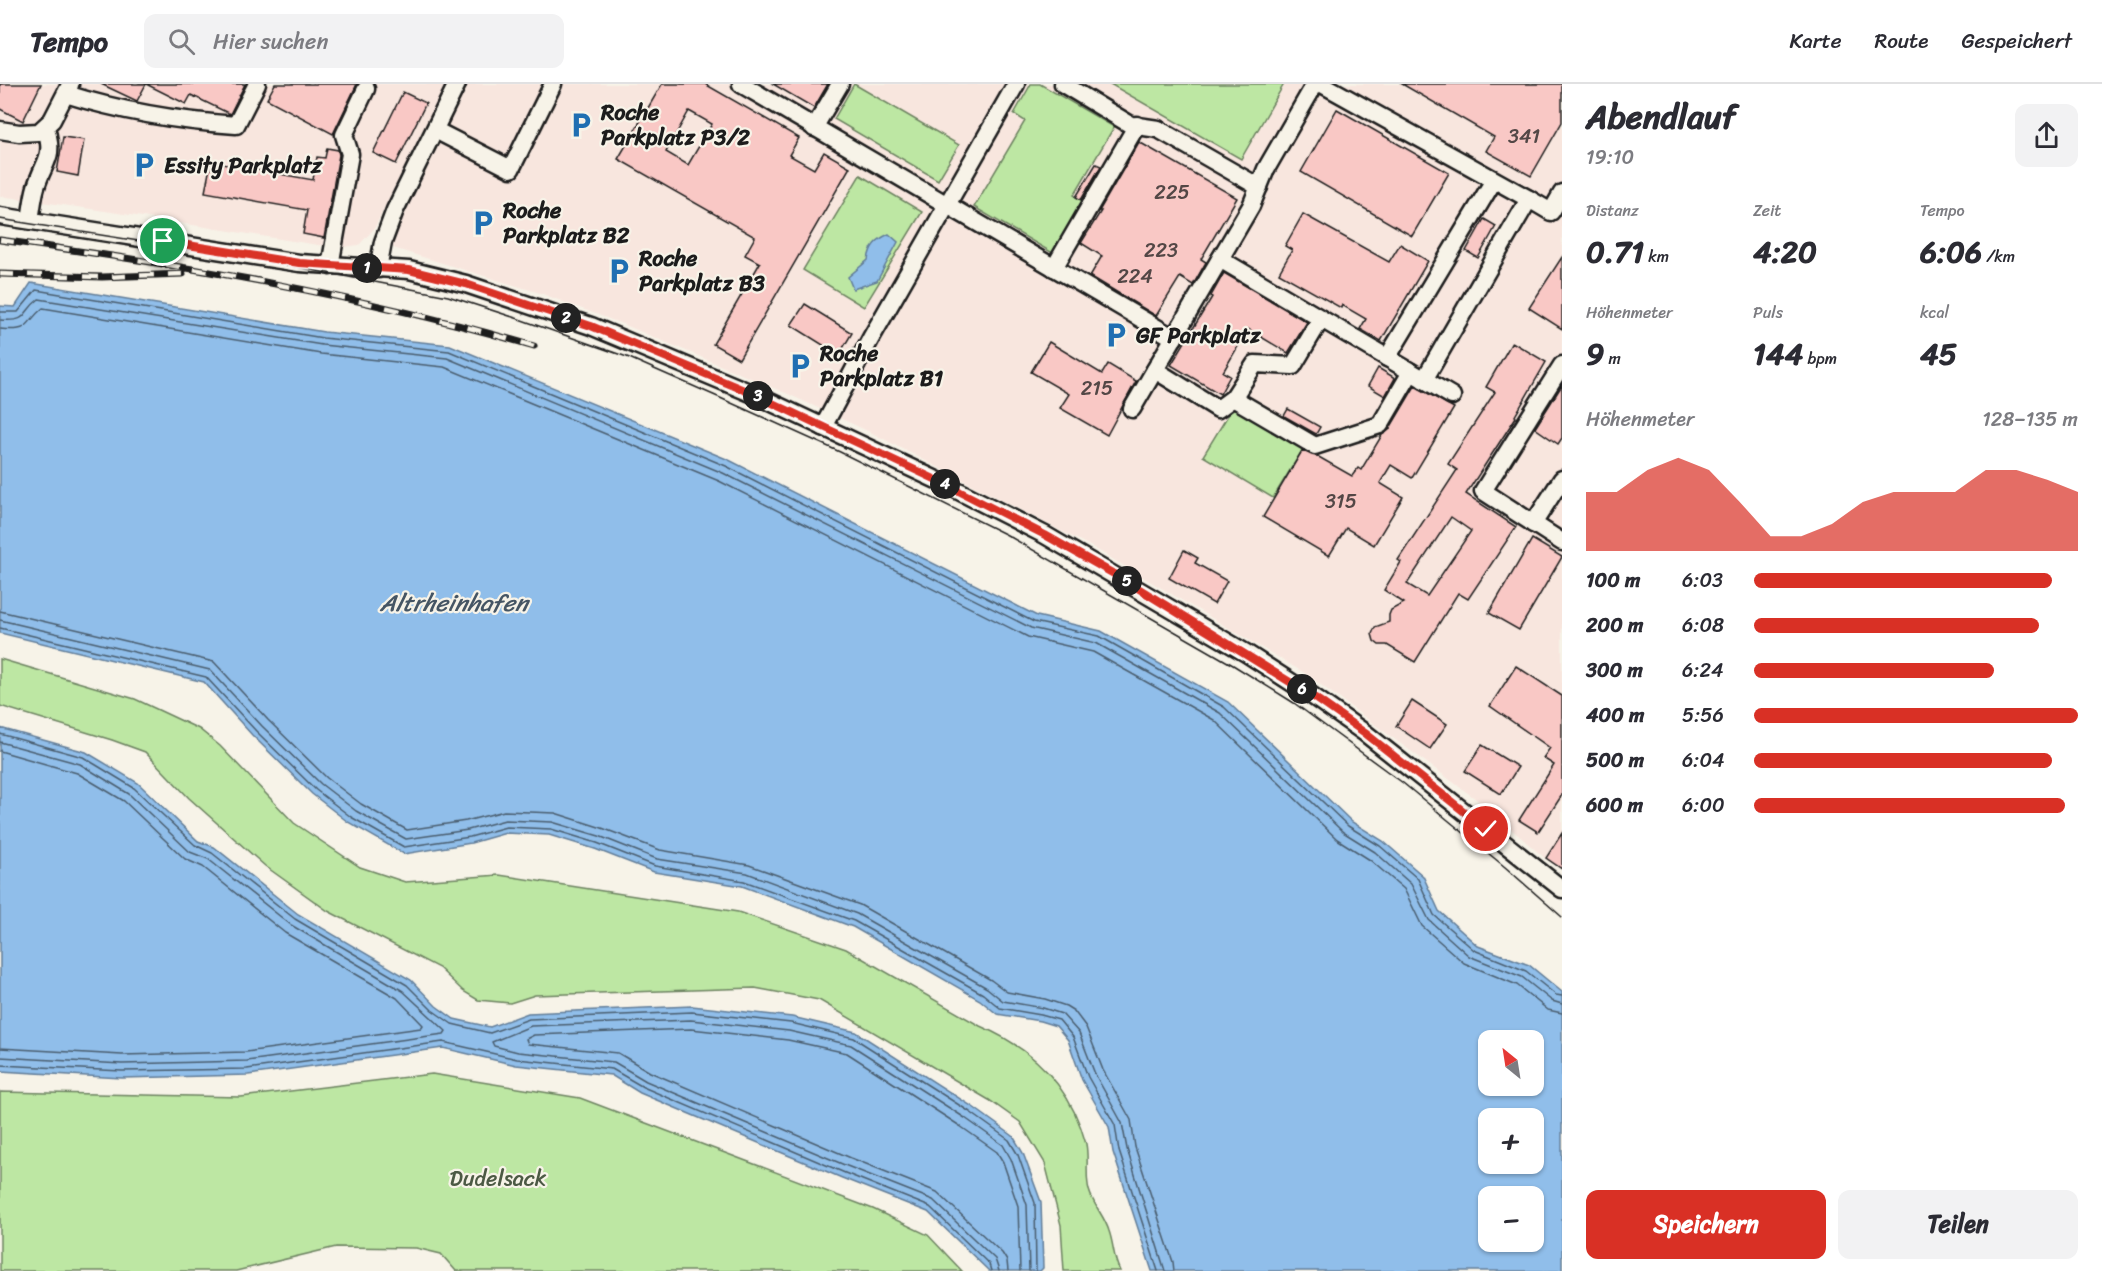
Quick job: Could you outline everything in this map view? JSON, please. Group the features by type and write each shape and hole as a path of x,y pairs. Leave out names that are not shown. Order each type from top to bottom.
{"street":[{"path":"0,130 19,134 39,132 46,128 68,89 98,104 200,122 236,125 257,84"},
{"path":"378,269 383,242 395,210 457,84"},
{"path":"435,130 511,169 553,84"},
{"path":"741,84 1174,338"},
{"path":"814,128 840,84"},
{"path":"823,427 871,338 1016,84"},
{"path":"1064,84 1131,125 1158,129 1259,187"},
{"path":"1132,409 1251,206 1266,169 1315,84"},
{"path":"1322,84 1551,212 1562,193"},
{"path":"330,266 350,154 344,135 366,89"},
{"path":"1054,268 1137,125"},
{"path":"30,220 36,186 46,165 51,145 46,128"},
{"path":"1387,358 1494,180"},
{"path":"1233,398 1315,446 1380,425 1418,376 1529,200"},
{"path":"0,216 299,263 409,270 466,284 591,326 751,393 943,483 1045,535 1246,653 1365,733 1562,889"},
{"path":"1220,259 1452,396"},
{"path":"1155,370 1218,409 1233,398 1255,364 1293,366 1321,319"},
{"path":"1562,365 1483,491 1562,543"},
{"path":"1533,524 1562,479"}],"shaded area":[{"path":"0,84 447,84 374,229 359,245 337,248 0,196"},
{"path":"467,84 1562,84 1562,870 1476,799 1306,674 1094,548 874,434 788,394 625,325 540,293 393,248 392,234"}],"green space":[{"path":"854,84 959,145 938,180 834,119"},
{"path":"1031,84 1040,84 1114,127 1074,195 1086,203 1056,255 974,207 1025,121 1014,114"},
{"path":"1110,84 1284,84 1241,159"},
{"path":"860,175 922,212 864,307 803,270"},
{"path":"1233,407 1303,449 1273,498 1203,456"},
{"path":"0,659 135,699 199,729 220,746 294,823 360,867 405,882 499,875 738,912 846,949 999,1035 1033,1058 1048,1072 1071,1105 1079,1124 1087,1150 1089,1190 1111,1236 1120,1271 1064,1271 1061,1225 1045,1163 1020,1122 989,1100 819,1000 755,988 535,995 510,1003 478,1000 463,991 439,968 328,911 265,866 189,798 145,752 0,706"},
{"name":"Dudelsack","path":"432,1074 580,1098 873,1209 928,1235 962,1271 456,1271 441,1254 416,1248 336,1247 236,1271 0,1271 0,1092 241,1097"}],"water":[{"path":"889,234 898,242 877,281 853,289 848,277 868,260 874,244"},
{"name":"Altrheinhafen","path":"31,283 324,332 450,345 729,460 1037,616 1101,631 1228,702 1352,822 1383,841 1423,876 1439,911 1478,946 1529,965 1562,992 1562,1271 1152,1271 1113,1152 1109,1127 1082,1080 1068,1040 1056,1026 997,1014 980,1000 853,927 742,886 654,872 595,849 549,835 506,833 471,843 404,854 348,822 312,794 252,735 204,682 0,633 0,306 15,307"},
{"path":"0,728 86,752 138,783 198,841 214,847 298,914 411,980 436,1006 454,1019 490,1027 528,1013 692,1006 792,1017 856,1032 973,1107 1013,1136 1023,1153 1041,1202 1043,1268 1040,1271 989,1271 928,1212 640,1093 611,1075 516,1065 443,1048 248,1075 122,1078 0,1071"}],"building":[{"path":"0,84 41,84 23,121 0,109"},
{"path":"101,84 146,84 137,101"},
{"path":"146,84 245,84 230,114 191,95 186,104"},
{"path":"275,84 357,84 333,134 267,99"},
{"path":"662,84 705,84 799,138 789,155 814,169 824,152 850,167 739,359 713,344 760,263 745,255 755,237 618,159","holes":["689,111 712,124 688,165 666,152"]},
{"path":"773,84 828,84 814,108"},
{"path":"1402,84 1562,84 1562,122 1531,176 1486,151 1494,137"},
{"path":"403,92 426,103 396,164 373,153"},
{"path":"1337,109 1449,173 1412,236 1301,172"},
{"path":"63,137 84,140 78,176 57,172"},
{"path":"1139,142 1237,198 1201,259 1206,262 1193,285 1180,277 1156,316 1090,276 1102,256 1081,243"},
{"path":"327,148 338,150 339,155 324,238 303,234 307,210 205,192 211,162 313,180 317,157 325,158"},
{"path":"1096,164 1101,166 1081,200 1076,197"},
{"path":"1303,214 1389,262 1400,244 1428,261 1381,341 1360,329 1366,319 1342,305 1341,308 1279,273 1292,250 1285,246"},
{"path":"1484,219 1496,226 1478,258 1466,251"},
{"path":"1562,257 1562,329 1529,308"},
{"path":"1224,273 1307,322 1288,353 1248,329 1223,372 1230,376 1220,394 1171,365"},
{"path":"805,304 852,333 839,355 791,325"},
{"path":"1049,342 1102,374 1108,364 1136,381 1107,435 1060,408 1069,394 1031,372"},
{"path":"1512,342 1546,362 1516,417 1466,494 1516,527 1468,599 1458,593 1415,662 1387,645 1379,645 1374,641 1372,634 1375,627 1389,622 1391,610 1404,603 1384,590 1401,562 1398,560 1457,470 1448,464 1495,392 1486,387","holes":["1451,517 1471,531 1427,596 1407,584"]},
{"path":"1378,368 1395,378 1385,396 1368,386"},
{"path":"1562,385 1562,438 1558,444 1535,428"},
{"path":"1415,386 1454,408 1412,478 1391,465 1380,483 1403,497 1374,545 1346,528 1329,556 1263,517 1302,451 1317,456 1352,476 1358,468 1361,470 1382,435 1389,430"},
{"path":"1288,409 1320,427 1316,434 1284,416"},
{"path":"1532,539 1562,557 1519,630 1489,613"},
{"path":"1184,550 1198,558 1195,563 1227,581 1214,604 1169,578"},
{"path":"1516,666 1562,696 1562,795 1538,832 1519,820 1554,765 1543,758 1550,748 1490,706"},
{"path":"1412,701 1447,724 1430,749 1396,726"},
{"path":"1482,745 1518,767 1501,794 1465,771"},
{"path":"1562,833 1562,869 1546,858"}],"tram line":[{"path":"0,219 265,261 448,296 627,357 718,397 840,452 1007,535 1233,665 1294,703 1403,783 1562,917"}],"railway":[{"path":"0,240 202,271 336,296 534,346"},
{"path":"0,274 102,277 183,274"}],"place":[{"name":"Roche Parkplatz P3/2","path":"581,125"},
{"name":"Essity Parkplatz","path":"144,165"},
{"name":"Roche Parkplatz B2","path":"483,223"},
{"name":"Roche Parkplatz B3","path":"619,271"},
{"name":"GF Parkplatz","path":"1116,335"},
{"name":"Roche Parkplatz B1","path":"800,366"}],"route":[{"path":"163,241 299,263 409,270 466,284 591,326 751,393 943,483 1045,535 1128,582 1311,695 1365,733 1486,829"}]}
